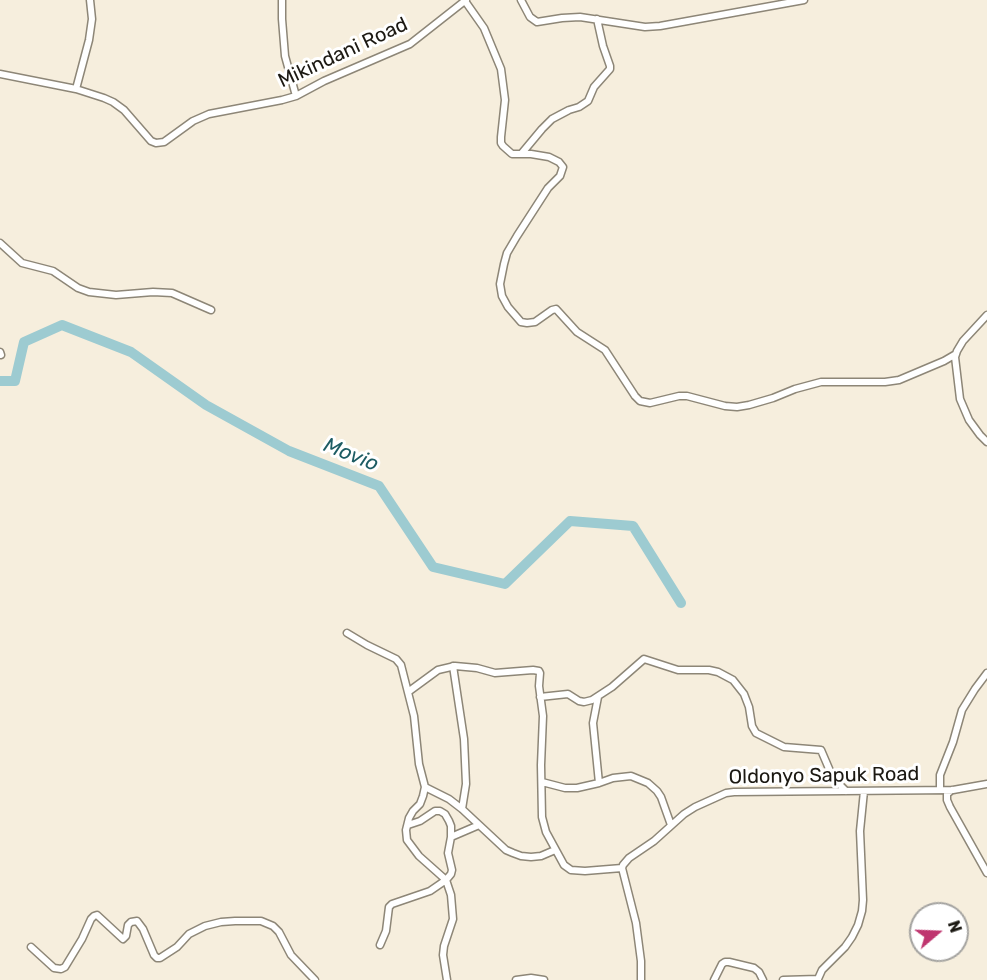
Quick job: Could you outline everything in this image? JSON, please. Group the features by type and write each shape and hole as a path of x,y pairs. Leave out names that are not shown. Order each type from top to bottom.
{"street":[{"path":"76,89 89,40 92,19 90,0"},
{"path":"282,0 285,56 296,96"},
{"path":"521,0 530,17 537,22 574,17 636,26 660,26 787,1 804,0"},
{"path":"466,1 484,28 501,69 505,100 501,143 506,151 512,154 522,153 549,157 559,162 562,167 560,176 532,210 507,253 500,284 502,296 521,322 539,320 556,309 577,332 605,350 640,401 650,403 687,396 737,407 821,382 899,380 944,362 956,354 963,341 987,315"},
{"name":"Mikindani Road","path":"0,74 97,95 124,110 151,141 164,142 193,121 209,114 296,96 324,81 410,44 466,1"},
{"path":"522,153 552,118 588,101 594,87 610,69 597,19"},
{"path":"0,243 22,263 53,271 78,288 89,292 116,295 172,293 211,310"},
{"path":"956,354 960,399 969,420 987,442"},
{"path":"347,633 396,659 408,692 414,716 424,787 420,804 413,811 408,825 407,840 412,848 446,880 451,895 454,912 443,955 447,980"},
{"path":"540,697 568,694 584,702 598,697 644,659 678,670 718,672 734,681 744,694 756,734 784,747 821,750 832,777 846,791"},
{"path":"408,692 430,674 453,666 477,668 495,673 537,670 540,673 539,686 543,716 542,817 546,832 564,865 571,870 622,868 636,923 641,980"},
{"path":"453,666 464,739 466,784 462,808"},
{"path":"940,790 939,775 953,742 958,719 966,701 987,672"},
{"path":"598,697 593,723 599,783"},
{"path":"542,782 571,788 631,776 648,783 657,791 671,825"},
{"name":"Oldonyo Sapuk Road","path":"622,868 629,858 654,841 695,807 726,793 953,790 987,784"},
{"path":"424,787 462,808 506,850 521,856 541,856 555,850"},
{"path":"783,980 818,979 822,970 845,947 858,925 863,894 860,831 864,790"},
{"path":"953,790 948,794 947,800 987,873"},
{"path":"380,945 386,931 389,907 396,902 430,891 446,880 452,870 448,853 451,826 445,814 440,811 435,812 408,825"},
{"path":"450,837 479,825"},
{"path":"31,947 54,968 61,969 65,967 91,919 94,915 98,915 123,939 131,922 137,921 154,955 160,958 177,947 195,930 221,922 261,921 273,926 279,932 291,955 315,980"},
{"path":"714,980 725,962 754,968 763,980"},
{"path":"516,980 531,978 544,980"}],"waterway":[{"name":"Movio","path":"0,381 15,381 24,342 62,325 131,352 206,405 289,451 379,486 433,567 505,584 570,521 633,526 681,603"}]}
